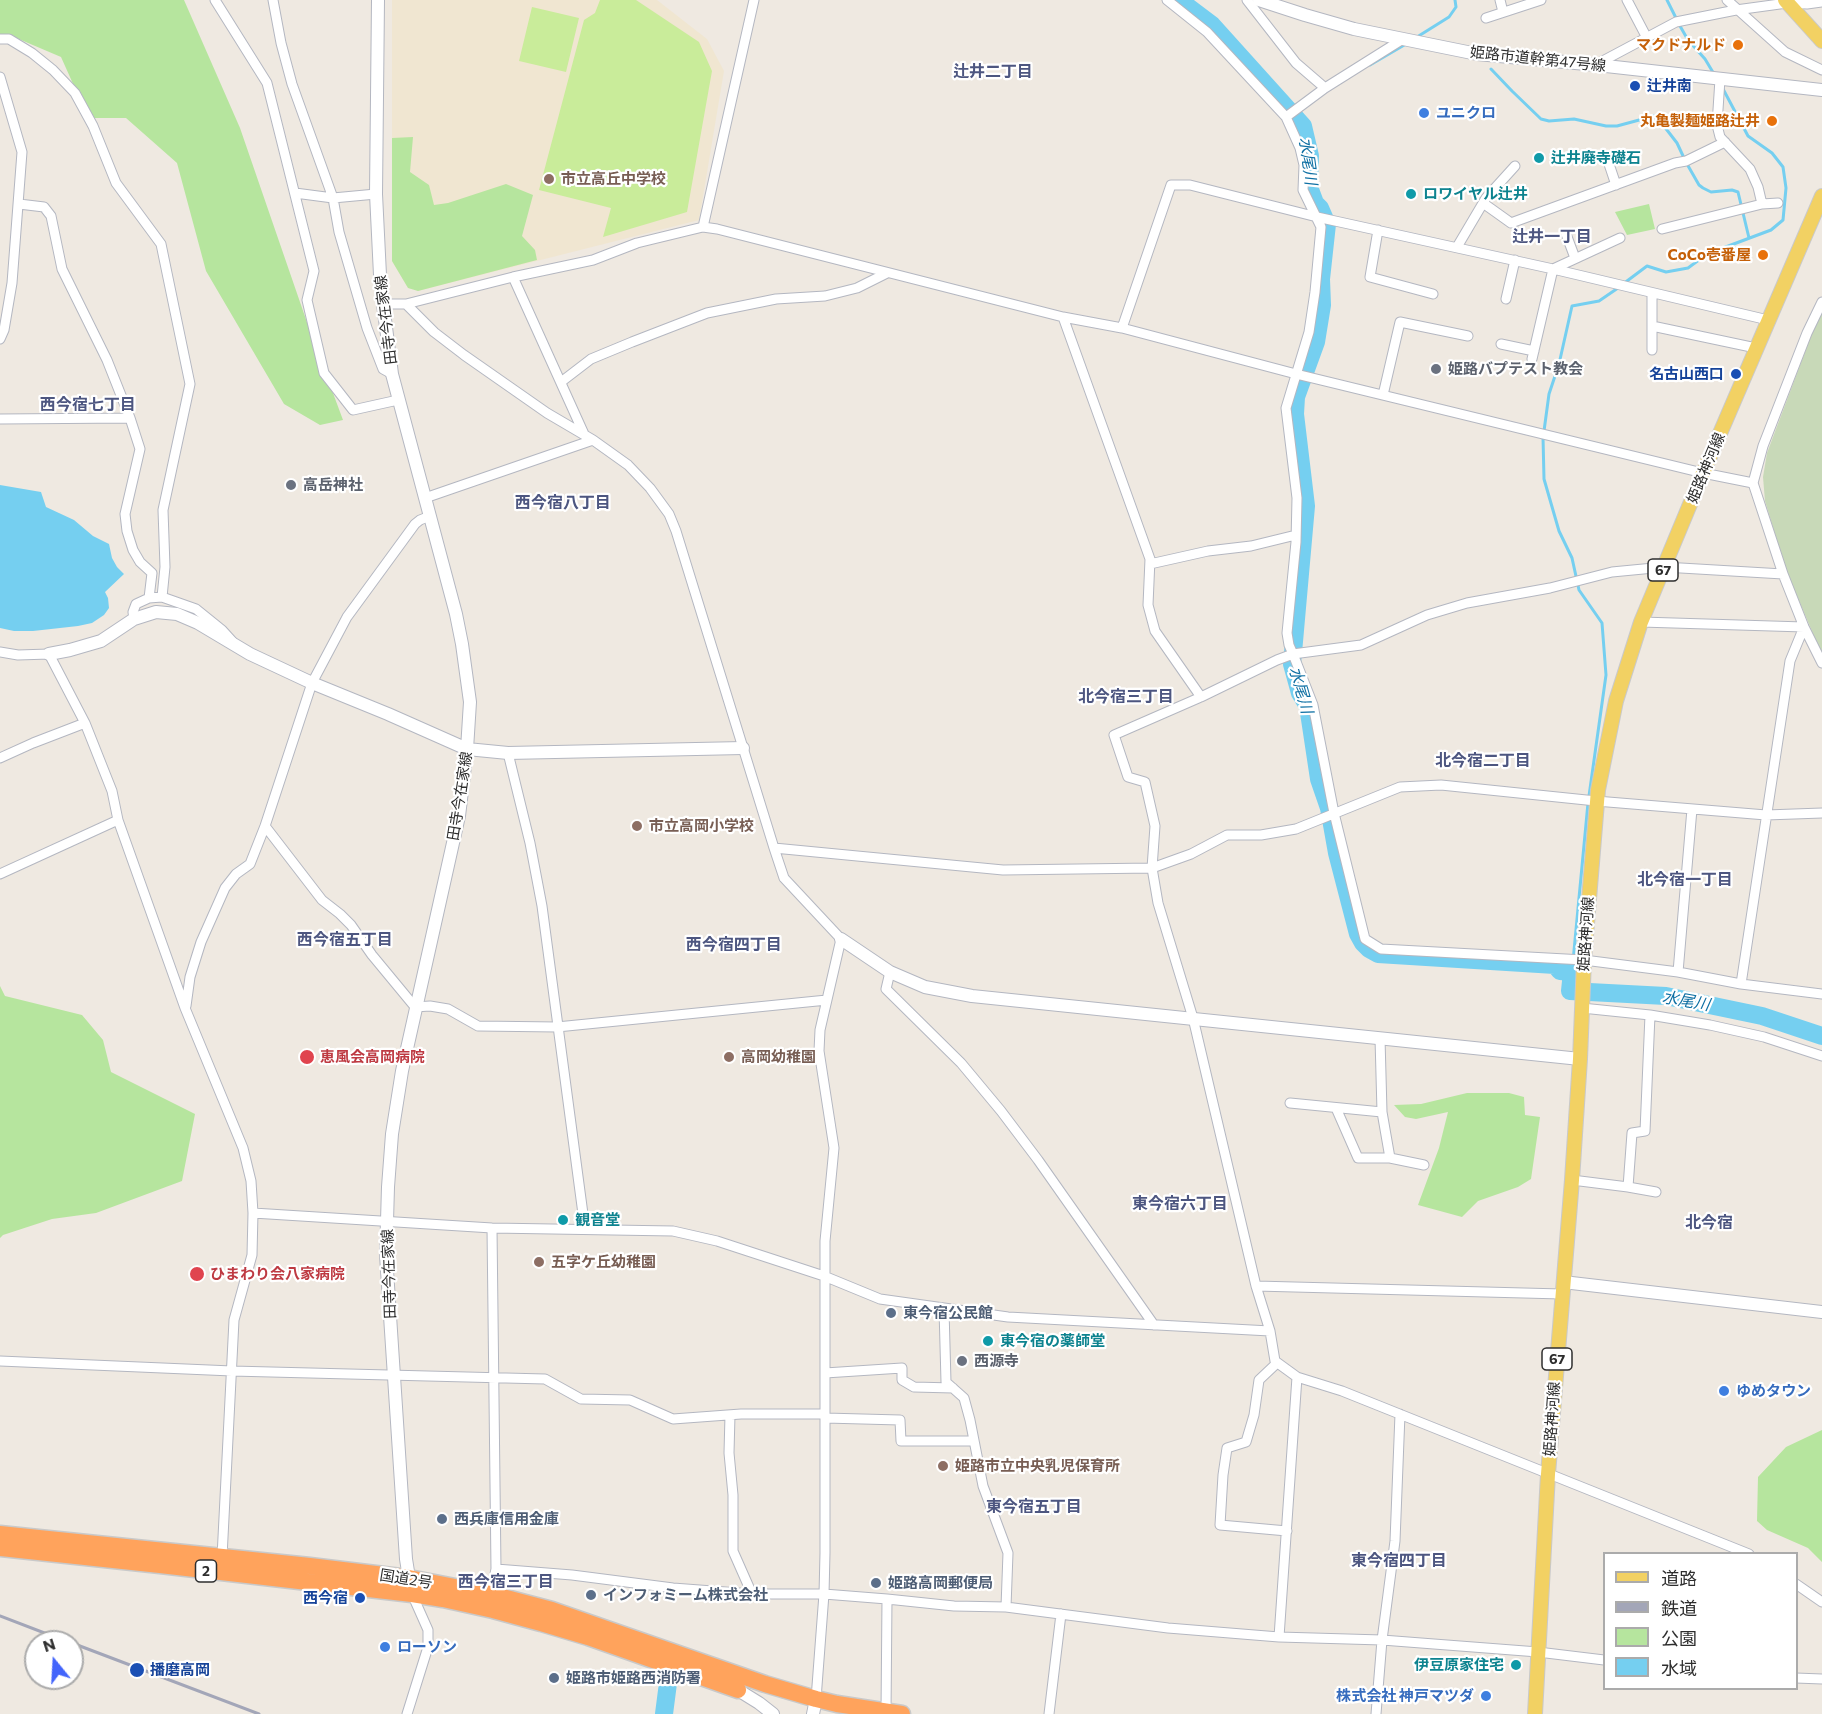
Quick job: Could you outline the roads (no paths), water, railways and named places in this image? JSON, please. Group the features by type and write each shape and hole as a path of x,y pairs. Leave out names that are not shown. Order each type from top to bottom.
{"highway":[{"name":"国道2号","path":"0,1534 222,1557 411,1586 588,1637 738,1690"},
{"name":"国道2号","path":"0,1548 491,1594 552,1610 765,1684 815,1707 891,1714"}],"main road":[{"path":"1786,1 1822,41"},
{"name":"姫路神河線","path":"1535,1714 1548,1474 1572,1179 1596,801 1616,701 1641,622 1822,196"}],"street":[{"path":"215,0 267,83 314,271 307,300 324,373 353,410 398,400"},
{"path":"273,0 292,84 333,198 339,232 367,328 383,369 392,374"},
{"name":"田寺今在家線","path":"378,0 376,194 380,275 392,374 456,614 470,702 459,816 415,1007 392,1134 386,1255 406,1559 411,1586"},
{"path":"703,227 754,0"},
{"path":"1167,0 1207,32 1286,117 1302,156 1303,190 1321,227 1316,292 1309,332 1286,408 1297,498 1287,633 1289,645 1313,705 1334,813 1365,939 1381,949 1678,972 1742,984 1822,994"},
{"path":"1247,0 1296,63 1325,88"},
{"name":"姫路市道幹第47号線","path":"1259,0 1315,18 1477,54 1597,64 1822,90"},
{"path":"1500,0 1503,12"},
{"path":"1486,18 1541,0"},
{"path":"1627,0 1647,38"},
{"path":"1726,0 1785,52 1822,70"},
{"path":"1597,64 1676,22 1786,1 1807,4 1822,2"},
{"path":"0,39 9,39 32,53 53,69 75,93 93,126 116,183 160,244 190,384 163,510 165,567 162,597"},
{"path":"1286,117 1325,88 1403,39"},
{"path":"0,77 22,152 12,283 4,330 0,339"},
{"path":"1720,79 1717,125 1720,137 1750,169 1762,204"},
{"path":"1483,203 1511,223 1686,161 1725,142"},
{"path":"1607,158 1616,185"},
{"path":"1457,247 1483,203 1515,166"},
{"path":"1122,328 1171,185 1190,185 1317,217 1553,268 1768,320"},
{"path":"295,193 333,198 376,194"},
{"path":"1662,230 1762,204 1779,203"},
{"path":"19,204 44,207 51,216 62,269 107,360 130,418 140,449 124,514 133,550 140,562 152,573 150,598"},
{"path":"383,304 406,304 593,260 637,243 703,227 1063,317 1122,328 1296,374 1703,473 1754,483"},
{"path":"1378,230 1370,278 1433,294"},
{"path":"1566,234 1575,258"},
{"path":"1553,268 1620,238"},
{"path":"1506,299 1515,260"},
{"path":"1501,344 1533,355 1553,268"},
{"path":"561,382 591,359 707,314 776,299 825,296 857,288 887,273"},
{"path":"513,278 584,434"},
{"path":"1652,293 1652,350"},
{"path":"1822,302 1809,327 1763,446 1754,483 1783,574 1804,627 1822,663"},
{"path":"406,304 434,333 464,355 628,465 650,488 669,514 784,878 841,939 890,972 925,987 972,996 1580,1059"},
{"path":"1063,317 1150,559 1148,605 1155,631 1201,697"},
{"path":"1383,395 1400,322 1468,336"},
{"path":"1652,326 1756,348"},
{"path":"0,419 130,418"},
{"path":"425,498 593,440"},
{"path":"185,1008 190,977 208,924 225,888 236,874 250,864 265,826 312,683 346,617 415,524 430,516"},
{"path":"1150,564 1208,551 1251,546 1296,535"},
{"path":"1744,1552 1342,1391 1297,1377 1276,1363 1193,1018 1158,903 1152,868 1155,826 1145,782 1128,777 1114,735 1293,654 1361,645 1427,615 1467,603 1550,588 1612,572 1664,567 1783,574"},
{"path":"134,618 133,612 136,604 150,598 162,597 196,609 222,630 233,644"},
{"path":"0,652 18,656 70,650 101,641 134,618 156,612 177,614 198,623 250,654 312,683 467,749 508,753 743,748"},
{"path":"1641,622 1804,627"},
{"path":"1742,984 1790,661 1804,627"},
{"path":"49,654 98,750 112,791 118,820 185,1008 243,1148 251,1181 252,1255 234,1320 222,1557"},
{"path":"0,758 85,723"},
{"path":"508,753 530,843 542,906 585,1230"},
{"path":"774,848 1003,870 1152,868 1191,854 1227,835 1261,835 1296,830 1400,787 1440,784 1596,801 1766,815 1822,813"},
{"path":"1678,972 1692,809"},
{"path":"0,874 118,820"},
{"path":"265,826 322,900 351,925 372,955 415,1007 430,1006 448,1009 478,1026 557,1027 827,1000"},
{"path":"815,1707 824,1594 825,1241 834,1149 819,1052 820,1030 841,939"},
{"path":"890,972 886,989 961,1063 1001,1111 1154,1325"},
{"path":"1582,1006 1710,1025 1764,1037 1822,1056"},
{"path":"1628,1187 1632,1133 1645,1131 1650,1015"},
{"path":"1380,1038 1382,1112 1390,1158"},
{"path":"1290,1103 1382,1112"},
{"path":"1336,1108 1358,1158 1390,1158 1424,1165"},
{"path":"1572,1179 1656,1192"},
{"path":"253,1213 492,1228 673,1231 717,1241 824,1276 880,1299 1008,1317 1270,1331"},
{"path":"491,1594 496,1569 492,1228"},
{"path":"1256,1286 1563,1288 1822,1312"},
{"path":"944,1309 946,1382 964,1398 983,1486 1008,1553 1006,1607"},
{"path":"0,1361 232,1371 545,1379 581,1399 630,1400 673,1419 741,1414 900,1420 901,1441 973,1441"},
{"path":"1276,1363 1259,1380 1254,1415 1246,1442 1227,1448 1220,1525 1287,1531"},
{"path":"825,1373 902,1368 902,1380 914,1387 952,1388"},
{"path":"1279,1638 1297,1377"},
{"path":"1376,1714 1382,1640 1395,1541 1400,1414"},
{"path":"730,1415 729,1453 733,1495 733,1551 752,1594"},
{"path":"496,1569 752,1594 824,1594 954,1606 1006,1607 1168,1628 1279,1638 1382,1640 1538,1652 1603,1660"},
{"path":"1798,1585 1822,1602"},
{"path":"407,1714 428,1647 428,1630 411,1586"},
{"path":"887,1599 891,1714"},
{"path":"1049,1714 1061,1614"},
{"path":"1798,1678 1822,1679"},
{"path":"738,1690 759,1702 773,1714"}],"water":[{"path":"0,485 41,492 46,507 74,520 93,536 109,544 112,558 124,574 105,592 109,608 104,615 92,623 78,626 33,631 0,628"}],"waterway":[{"name":"水尾川","path":"1179,0 1212,25 1303,126 1310,156 1309,187 1327,224 1321,279 1322,305 1316,342 1296,397 1295,414 1306,506 1292,664 1300,693 1308,706 1319,779 1329,808 1337,853 1358,934 1363,943 1378,954 1555,965 1560,971 1572,972 1570,991 1666,996 1762,1016 1822,1036"},
{"path":"1417,37 1449,17 1456,7 1455,0"},
{"path":"1667,0 1688,40 1705,59 1714,74"},
{"path":"1370,65 1406,44"},
{"path":"1491,69 1541,119 1549,121 1574,119 1617,126 1654,116 1677,143 1684,158"},
{"path":"1623,284 1647,266 1666,272 1688,268 1707,254 1771,230 1783,220 1786,188 1783,167 1772,153 1748,136 1722,87"},
{"path":"1687,164 1703,188 1711,192 1732,190 1738,192 1749,238"},
{"path":"1544,431 1549,394 1559,364 1572,306 1599,301 1618,288"},
{"path":"1543,437 1544,479 1559,531 1572,558 1579,590 1602,623 1606,675 1588,803 1572,972"},
{"path":"664,1714 668,1683"}],"railway":[{"path":"0,1616 37,1630"},
{"path":"84,1648 259,1714"}],"place":[{"name":"マクドナルド","path":"1738,45"},
{"name":"辻井南","path":"1635,86"},
{"name":"ユニクロ","path":"1424,113"},
{"name":"丸亀製麺姫路辻井","path":"1772,121"},
{"name":"辻井廃寺礎石","path":"1539,158"},
{"name":"市立高丘中学校","path":"549,179"},
{"name":"ロワイヤル辻井","path":"1411,194"},
{"name":"CoCo壱番屋","path":"1763,255"},
{"name":"姫路バプテスト教会","path":"1436,369"},
{"name":"名古山西口","path":"1736,374"},
{"name":"高岳神社","path":"291,485"},
{"name":"市立高岡小学校","path":"637,826"},
{"name":"恵風会高岡病院","path":"307,1057"},
{"name":"高岡幼稚園","path":"729,1057"},
{"name":"観音堂","path":"563,1220"},
{"name":"五字ケ丘幼稚園","path":"539,1262"},
{"name":"ひまわり会八家病院","path":"197,1274"},
{"name":"東今宿公民館","path":"891,1313"},
{"name":"東今宿の薬師堂","path":"988,1341"},
{"name":"西源寺","path":"962,1361"},
{"name":"ゆめタウン","path":"1724,1391"},
{"name":"姫路市立中央乳児保育所","path":"943,1466"},
{"name":"西兵庫信用金庫","path":"442,1519"},
{"name":"姫路高岡郵便局","path":"876,1583"},
{"name":"インフォミーム株式会社","path":"591,1595"},
{"name":"西今宿","path":"360,1598"},
{"name":"ローソン","path":"385,1647"},
{"name":"伊豆原家住宅","path":"1516,1665"},
{"name":"播磨高岡","path":"137,1670"},
{"name":"姫路市姫路西消防署","path":"554,1678"},
{"name":"株式会社 神戸マツダ","path":"1486,1696"}],"district":[{"name":"辻井二丁目","path":"993,72"},
{"name":"辻井一丁目","path":"1552,237"},
{"name":"西今宿七丁目","path":"88,405"},
{"name":"西今宿八丁目","path":"563,503"},
{"name":"北今宿三丁目","path":"1126,697"},
{"name":"北今宿二丁目","path":"1483,761"},
{"name":"北今宿一丁目","path":"1685,880"},
{"name":"西今宿五丁目","path":"345,940"},
{"name":"西今宿四丁目","path":"734,945"},
{"name":"東今宿六丁目","path":"1180,1204"},
{"name":"北今宿","path":"1709,1223"},
{"name":"東今宿五丁目","path":"1034,1507"},
{"name":"東今宿四丁目","path":"1399,1561"},
{"name":"西今宿三丁目","path":"506,1582"}]}
